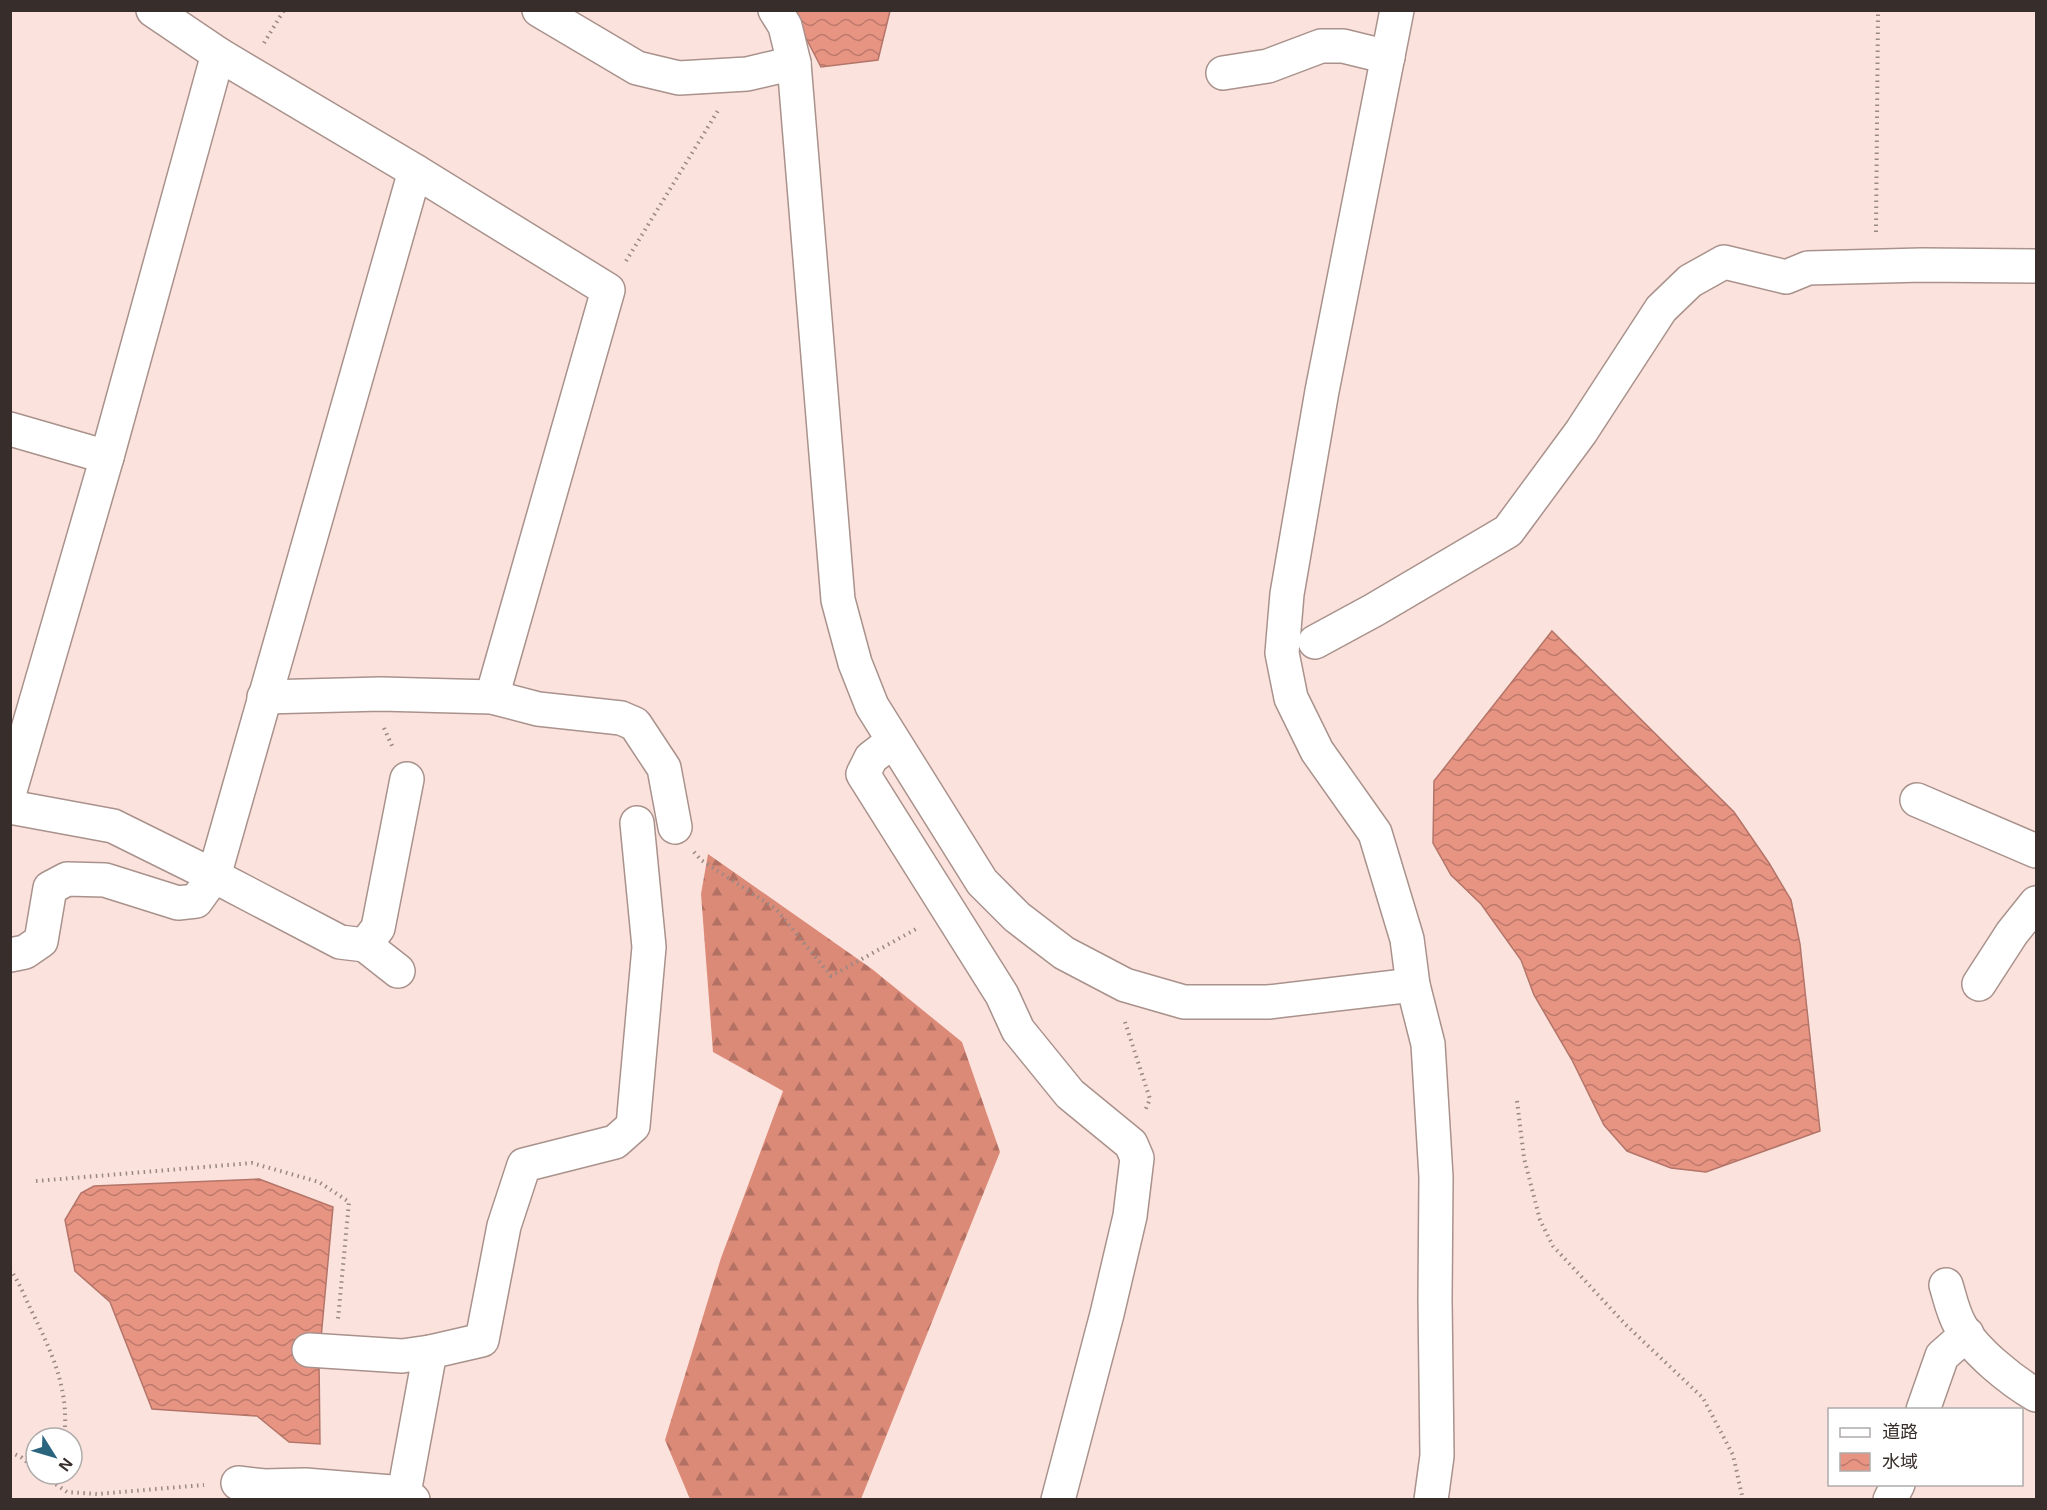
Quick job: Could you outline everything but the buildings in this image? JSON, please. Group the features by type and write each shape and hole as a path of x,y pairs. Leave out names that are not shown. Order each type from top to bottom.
{"street":[{"path":"153,10 218,54 416,171 608,290 492,697"},
{"path":"539,10 637,68 679,78 747,74 794,63"},
{"path":"775,10 785,26 794,63 838,600 855,663 872,706 982,882 1017,918 1064,953 1125,985 1184,1002 1268,1002 1413,985"},
{"path":"1397,10 1318,413 1287,594 1282,653 1291,698 1317,751 1375,833 1407,939 1413,985 1428,1044 1436,1177 1437,1456 1431,1500"},
{"path":"1222,73 1268,66 1321,46 1343,46 1388,57"},
{"path":"10,791 108,457 218,54"},
{"path":"10,955 25,952 41,941 50,888 67,879 105,880 178,903 196,901 214,876 416,171"},
{"path":"1315,642 1508,531 1581,432 1661,309 1690,280 1724,262 1786,277 1808,268 2037,266"},
{"path":"10,429 108,457"},
{"path":"264,697 370,694 492,697 538,708 621,718 635,724 664,768 675,827"},
{"path":"893,741 871,758 863,774 1002,994 1018,1030 1070,1094 1131,1144 1137,1158 1130,1216 1058,1500"},
{"path":"365,945 378,928 407,779"},
{"path":"1917,800 2037,851"},
{"path":"10,807 113,826 340,942 365,945 398,971"},
{"path":"322,1351 402,1356 482,1340 504,1226 524,1165 615,1142 633,1126 649,947 637,823"},
{"path":"1979,984 2012,933 2037,903"},
{"path":"1946,1285 1960,1326 1989,1360 2037,1395"},
{"path":"1924,1408 1942,1356 1967,1334"},
{"path":"254,1490 305,1485 409,1496 430,1352"},
{"path":"1890,1500 1897,1486"}],"path":[{"path":"1876,267 1878,10"},
{"path":"608,290 719,112 730,75"},
{"path":"370,694 407,779"},
{"path":"675,827 701,860 776,909 831,976 918,929 915,920"},
{"path":"1111,978 1150,1099"},
{"path":"1517,1101 1524,1158 1540,1220 1553,1246 1625,1324 1703,1398 1733,1455 1743,1500"},
{"path":"36,1181 252,1163 319,1182 349,1202 322,1351"},
{"path":"10,1269 53,1354 60,1378 65,1426"},
{"path":"10,1452 24,1460"},
{"path":"59,1486 67,1492 97,1494 254,1490"}],"green space":[{"path":"708,854 872,969 962,1042 1000,1152 861,1499 690,1499 665,1440 721,1258 783,1091 713,1052 701,894"}],"water":[{"path":"792,11 890,11 878,60 821,67"},
{"path":"1552,631 1734,812 1791,900 1800,944 1820,1131 1706,1172 1671,1168 1627,1151 1604,1125 1572,1060 1534,995 1521,960 1481,904 1451,875 1433,843 1434,781"},
{"path":"259,1179 333,1207 319,1360 320,1444 289,1442 257,1416 152,1409 110,1302 75,1271 65,1220 81,1193 94,1186"}]}
